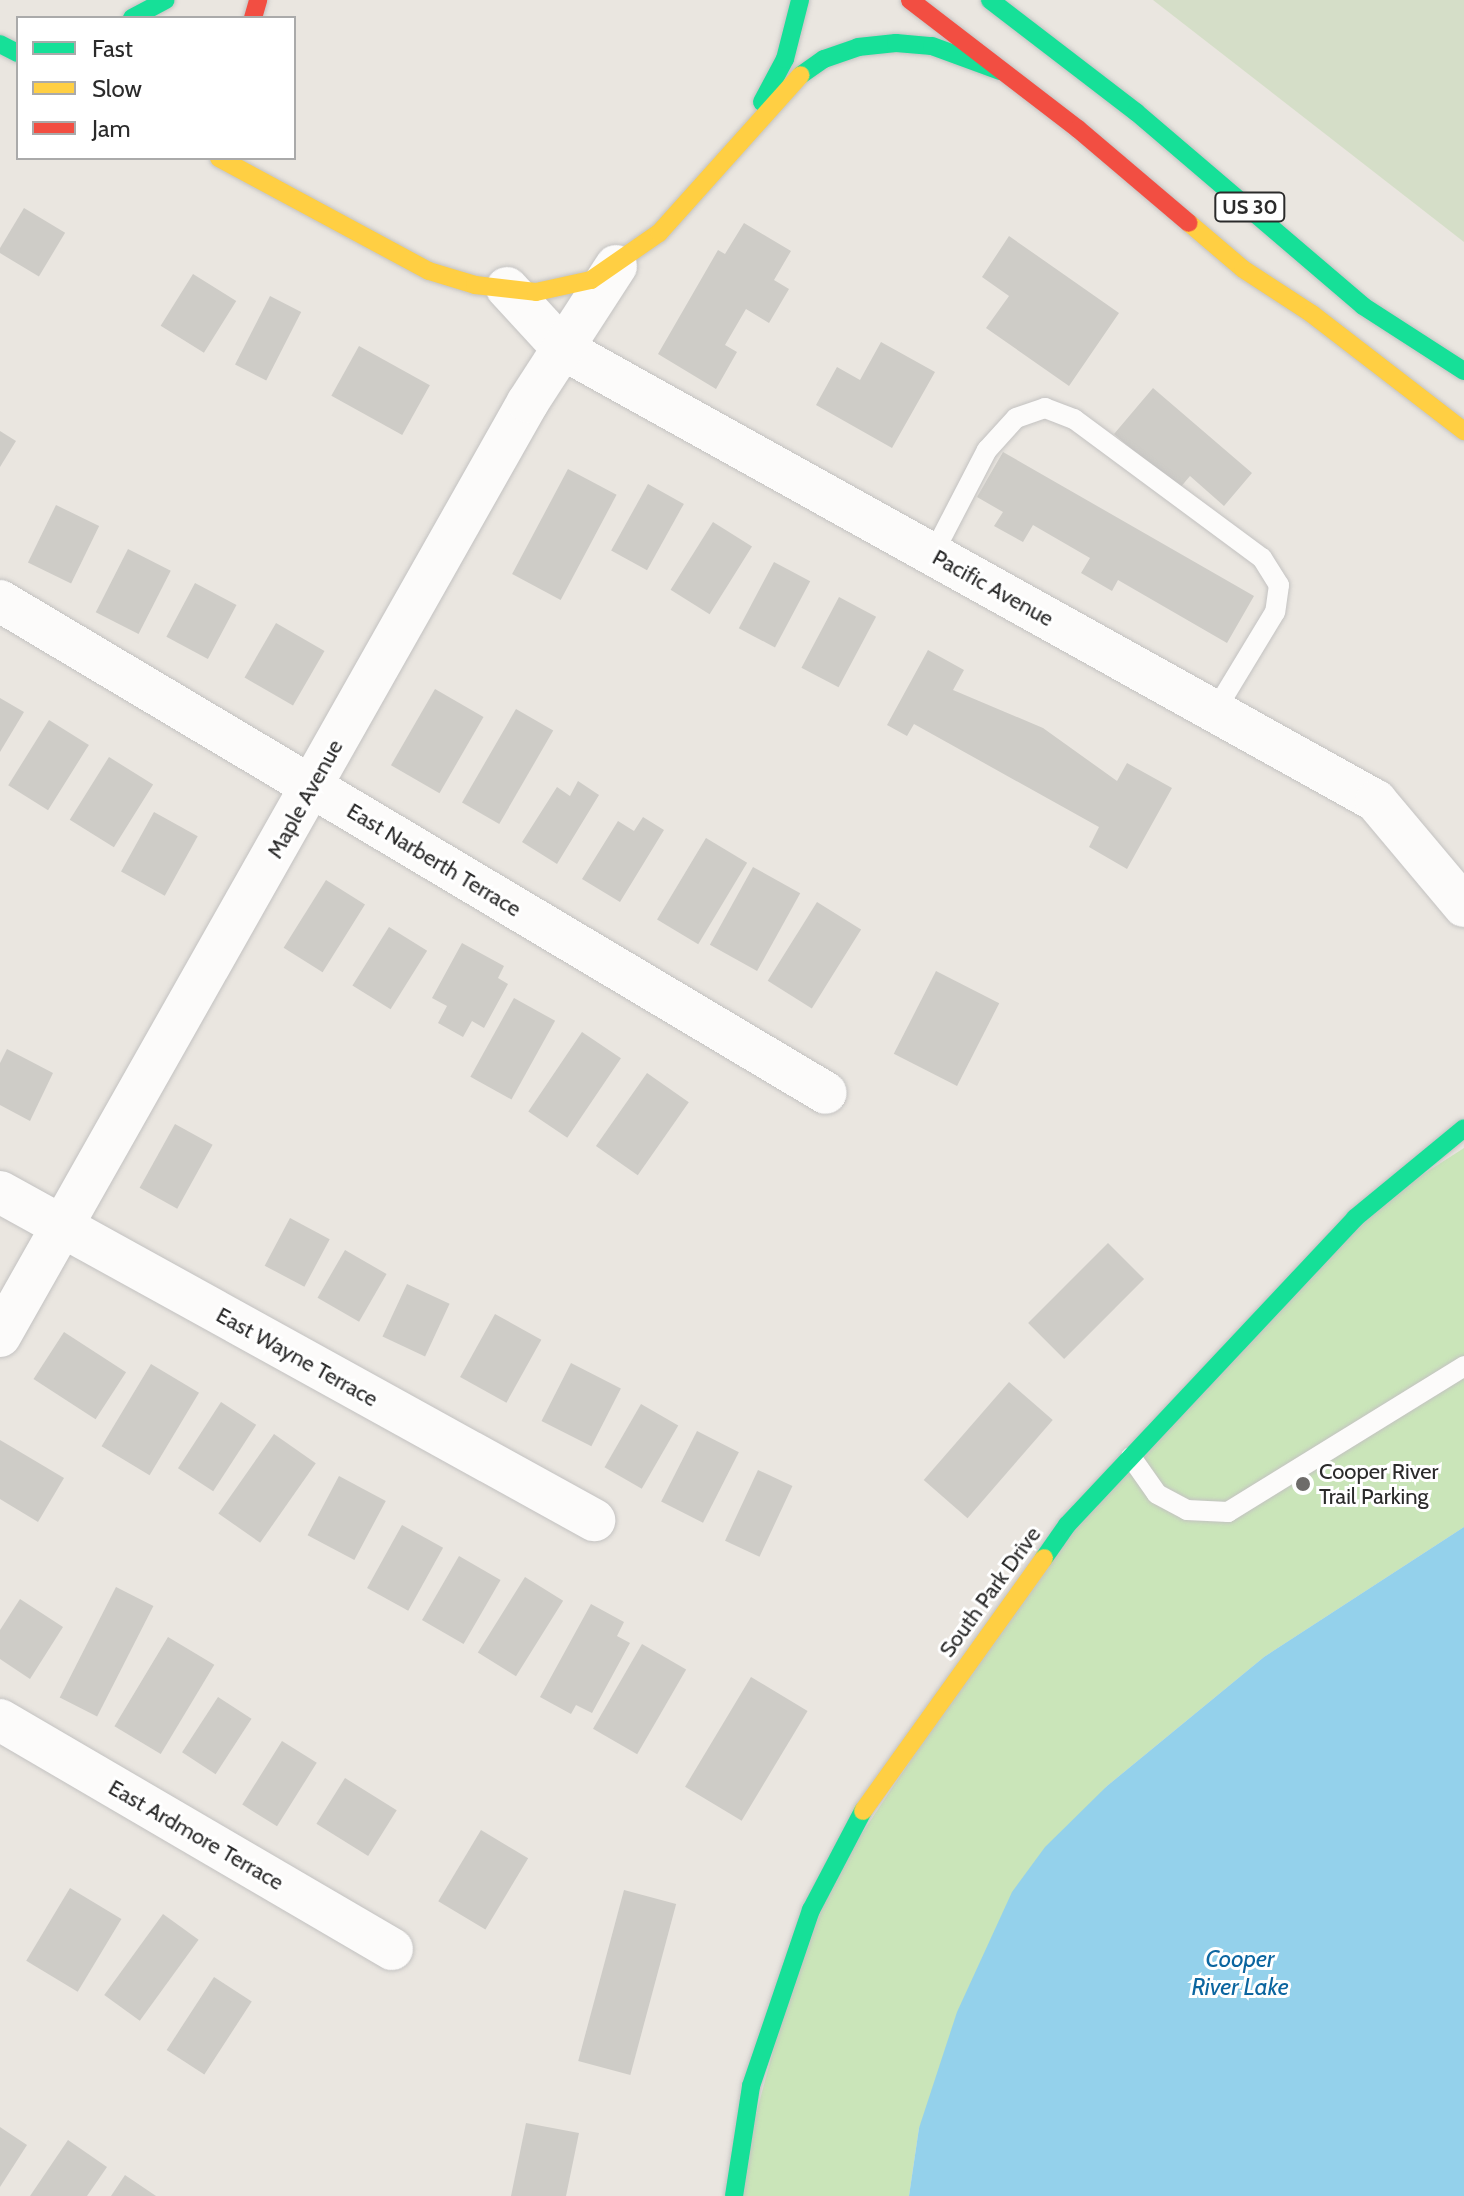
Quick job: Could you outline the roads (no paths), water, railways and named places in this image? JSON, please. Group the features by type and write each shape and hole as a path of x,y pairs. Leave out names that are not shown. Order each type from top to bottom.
{"main road":[{"path":"136,16 166,0"},
{"path":"745,135 785,59 800,0"},
{"name":"US 30","path":"910,0 1078,129 1243,269 1312,314 1464,431"},
{"name":"US 30","path":"990,0 1148,122 1363,306 1464,371"},
{"path":"223,160 429,271 460,282 550,289 591,280 616,266 659,233 795,80 824,59 858,47 932,46 1000,71"},
{"path":"299,180 336,219"},
{"name":"South Park Drive","path":"734,2196 755,2074 811,1910 863,1811 1067,1525 1355,1218 1459,1141"}],"street":[{"name":"Maple Avenue","path":"0,1336 563,349 616,266"},
{"name":"Pacific Avenue","path":"507,288 563,349 1376,801 1464,906"},
{"name":"East Narberth Terrace","path":"0,601 826,1093"},
{"name":"East Wayne Terrace","path":"0,1192 594,1520"},
{"name":"East Ardmore Terrace","path":"0,1720 392,1949"}],"lane":[{"path":"933,554 987,450 1016,418 1045,408 1074,419 1262,558 1279,585 1275,612 1215,711"},
{"path":"1131,1457 1157,1494 1187,1510 1228,1512 1464,1366"}],"water":[{"name":"Cooper River Lake","path":"1464,1527 1464,2196 909,2196 919,2128 957,2012 1012,1892 1045,1847 1107,1786 1264,1657"}],"place":[{"name":"Cooper River Trail Parking","path":"1303,1484"}]}
